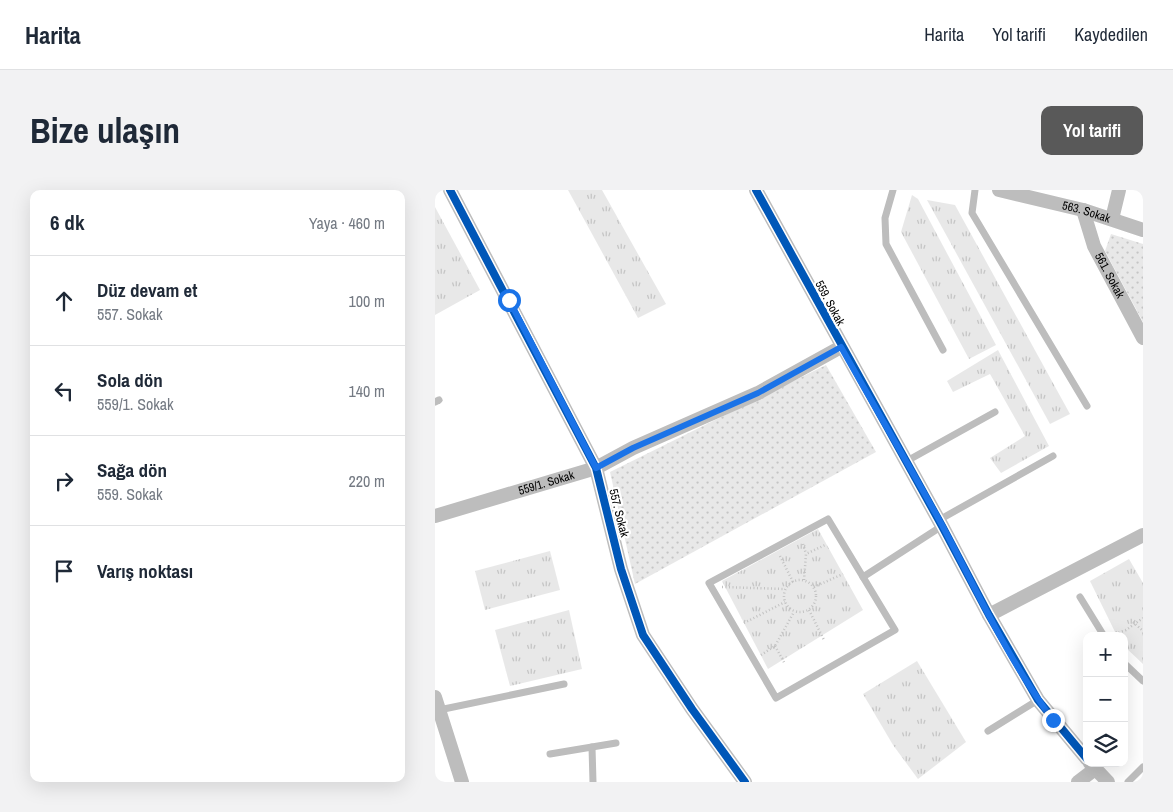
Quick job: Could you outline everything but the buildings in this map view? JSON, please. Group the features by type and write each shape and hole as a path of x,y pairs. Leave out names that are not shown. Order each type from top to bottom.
{"street":[{"name":"557. Sokak","path":"449,190 596,468 621,569 643,635 692,709 745,782"},
{"name":"559. Sokak","path":"757,190 989,616 1038,700 1083,754"},
{"name":"563. Sokak","path":"999,190 1083,210 1143,230"},
{"path":"1112,219 1119,190"},
{"name":"561. Sokak","path":"1083,210 1094,246 1143,338"},
{"name":"559/1. Sokak","path":"435,516 596,468 633,448 758,393 841,347"},
{"path":"989,616 1143,535"},
{"path":"437,704 463,782"},
{"path":"1078,782 1089,767"},
{"name":"559. Sokak","path":"1094,767 1108,782"}],"lane":[{"path":"893,190 885,218 886,244 943,350"},
{"path":"975,190 972,213 1087,406"},
{"path":"905,462 995,412"},
{"path":"863,577 940,523 1053,456"},
{"path":"828,519 895,630 776,698 753,659 709,583 828,519"},
{"path":"1080,597 1102,632"},
{"path":"1128,667 1143,681"},
{"path":"437,704 564,684"},
{"path":"988,731 1038,700"},
{"path":"550,754 616,743"},
{"path":"592,747 593,782"},
{"path":"1128,782 1143,767"}],"path":[{"path":"800,537 807,554 803,580"},
{"path":"807,554 825,545"},
{"path":"777,550 793,582"},
{"path":"814,587 843,574"},
{"path":"722,587 785,589 793,582 803,580 814,587 817,597 809,610"},
{"path":"785,589 785,602 794,612"},
{"path":"742,624 785,602"},
{"path":"794,612 809,610"},
{"path":"809,610 824,640"},
{"path":"753,659 775,646 794,612"},
{"path":"1116,632 1143,618"},
{"path":"1134,623 1143,631"},
{"path":"775,646 785,664"}],"green space":[{"path":"568,190 602,190 666,304 638,318"},
{"path":"912,195 918,199 996,345 969,359 901,232"},
{"path":"927,200 955,205 1070,414 1050,424"},
{"path":"435,207 480,290 435,315"},
{"path":"1111,234 1143,244 1143,322 1105,251"},
{"path":"998,350 1049,446 1001,473 990,458 1025,436 990,374 953,392 947,381"},
{"path":"826,365 876,452 635,584 610,472"},
{"path":"818,529 863,610 768,669 722,581"},
{"path":"550,551 560,590 485,610 475,571"},
{"path":"1129,559 1143,583 1143,664 1128,650 1128,632 1115,632 1090,581"},
{"path":"569,610 582,669 510,686 495,630"},
{"path":"917,661 966,742 918,779 893,745 863,694"}],"cycle path":[{"path":"450,190 596,468 621,569 643,635 692,709 745,782"},
{"path":"756,190 942,526 989,615 1038,700 1083,754"}],"route":[{"path":"509,300 596,468 633,448 758,393 841,347 942,526 989,616 1038,700 1053,720"}]}
